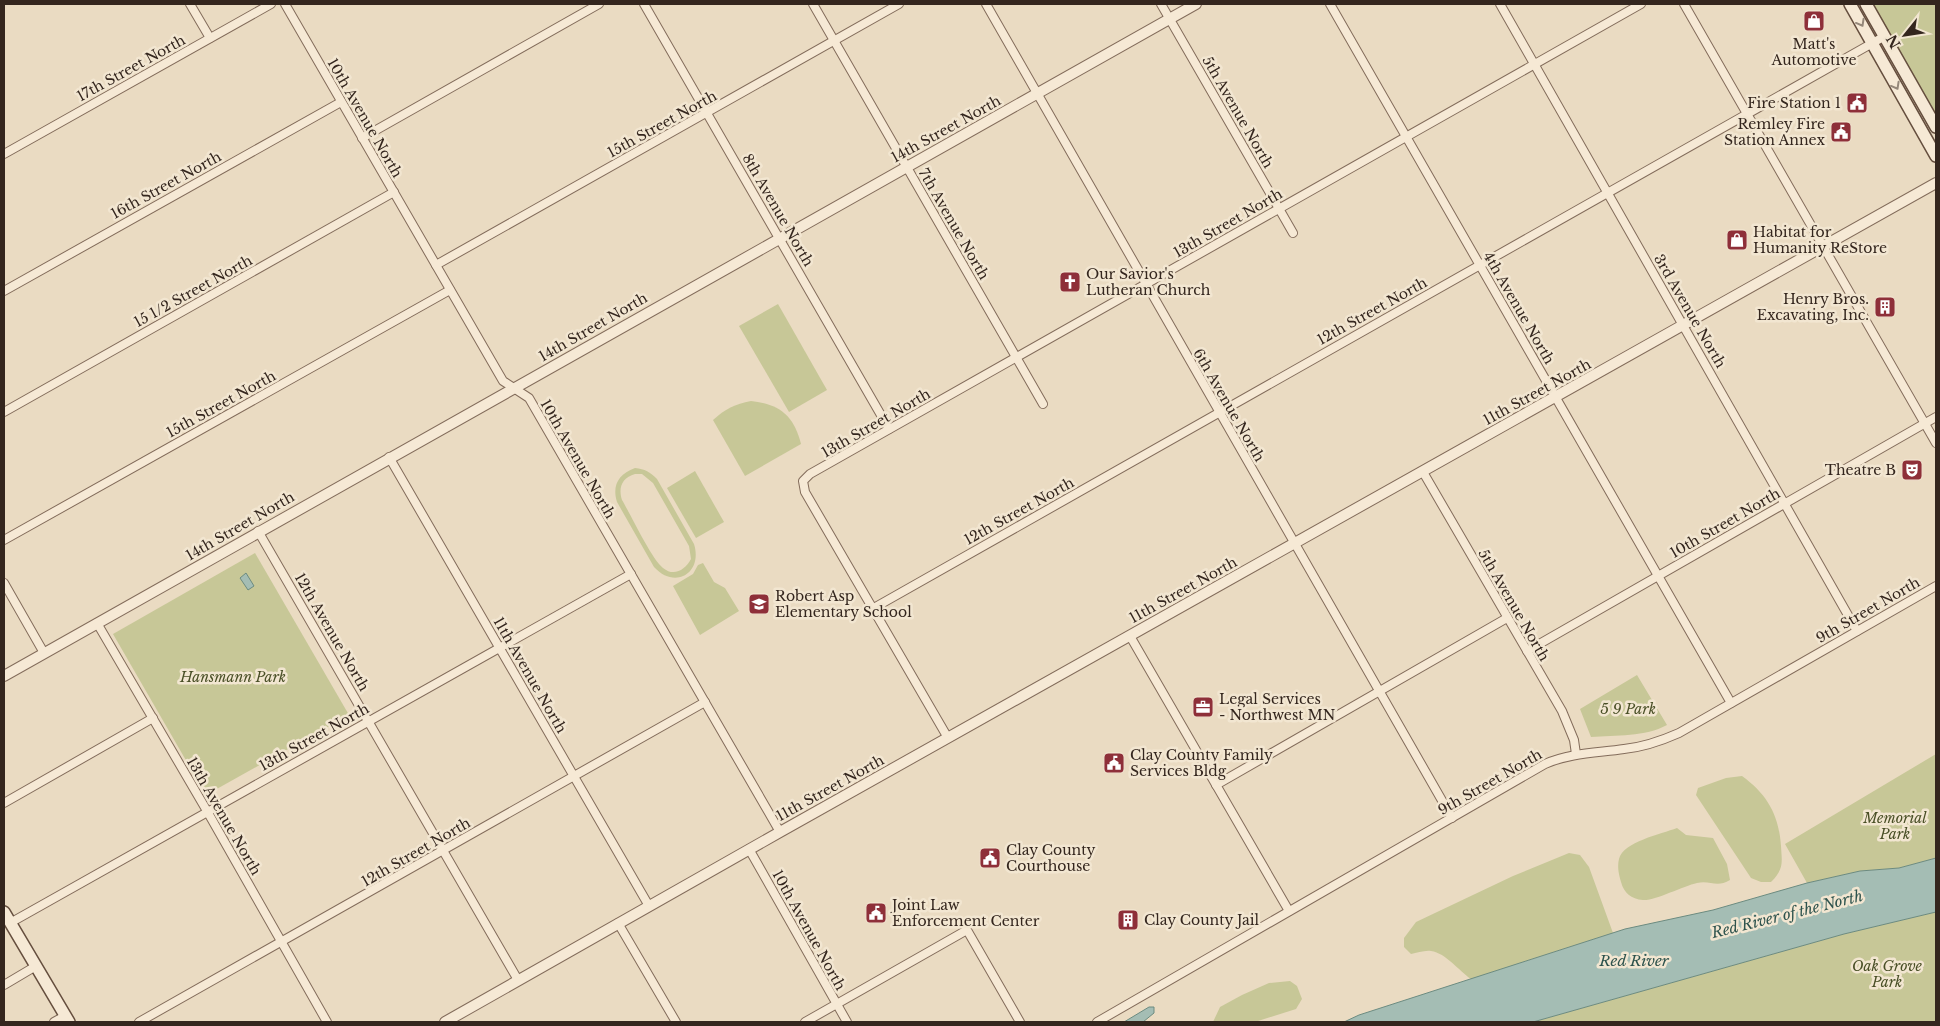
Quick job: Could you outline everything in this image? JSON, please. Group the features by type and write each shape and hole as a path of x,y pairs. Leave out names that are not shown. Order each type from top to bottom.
{"main road":[{"path":"1850,4 1936,156"},
{"path":"1866,4 1936,127"},
{"path":"7,918 67,1019"}],"street":[{"path":"190,4 210,38"},
{"name":"17th Street North","path":"4,154 271,4"},
{"name":"10th Avenue North","path":"285,4 503,381 528,398 780,832"},
{"path":"362,138 599,4"},
{"name":"8th Avenue North","path":"644,4 889,429"},
{"name":"7th Avenue North","path":"813,4 1043,404"},
{"name":"15th Street North","path":"436,265 899,4"},
{"name":"6th Avenue North","path":"986,4 1452,818"},
{"name":"5th Avenue North","path":"1161,4 1293,233"},
{"name":"14th Street North","path":"4,676 258,531 1196,4"},
{"name":"4th Avenue North","path":"1330,4 1731,703"},
{"name":"3rd Avenue North","path":"1500,4 1858,631"},
{"name":"13th Street North","path":"872,609 805,492 803,482 810,474 1642,4"},
{"path":"1684,4 1936,443"},
{"name":"12th Street North","path":"872,609 1885,36"},
{"name":"16th Street North","path":"4,291 341,102"},
{"name":"11th Street North","path":"444,1022 1936,183"},
{"name":"15 1/2 Street North","path":"4,412 394,192"},
{"name":"15th Street North","path":"4,540 450,290"},
{"name":"10th Street North","path":"1527,651 1936,417"},
{"name":"11th Avenue North","path":"389,458 649,906"},
{"name":"5th Avenue North","path":"1423,472 1568,724 1574,740 1576,754"},
{"name":"12th Avenue North","path":"258,531 518,980"},
{"name":"13th Street North","path":"7,918 207,811 631,574"},
{"path":"4,583 44,653"},
{"name":"9th Street North","path":"1097,1022 1544,764 1560,757 1626,749 1660,742 1936,586"},
{"path":"872,609 948,738"},
{"path":"1216,785 1507,618"},
{"name":"13th Avenue North","path":"96,623 207,811 327,1022"},
{"path":"1130,636 1289,911"},
{"name":"12th Street North","path":"139,1022 704,702"},
{"path":"4,803 153,718"},
{"name":"10th Avenue North","path":"749,849 847,1022"},
{"path":"618,923 676,1022"},
{"path":"805,1022 967,930 1020,1022"},
{"path":"4,985 36,966"},
{"path":"54,1022 67,1019"}],"green space":[{"path":"1872,4 1936,4 1936,116"},
{"path":"778,304 827,390 789,412 739,326"},
{"path":"751,401 770,405 784,413 794,426 801,444 745,476 713,420 730,408"},
{"path":"635,468 642,469 657,479 694,544 696,554 694,563 691,570 685,575 670,577 662,574 654,567 617,502 616,486 621,477","holes":["635,474 642,474 653,483 689,546 691,559 679,571 667,571 658,563 622,500 621,487 624,481"]},
{"path":"695,471 724,522 696,538 667,488"},
{"name":"Hansmann Park","path":"255,553 349,715 206,795 113,634"},
{"path":"703,563 714,582 725,588 739,611 700,635 673,586 693,574 698,565"},
{"name":"5 9 Park","path":"1637,675 1667,725 1640,734 1591,737 1580,709"},
{"name":"Memorial Park","path":"1936,754 1936,858 1899,868 1860,871 1807,883 1785,844"},
{"path":"1742,776 1765,798 1778,825 1782,857 1781,866 1771,882 1761,882 1751,878 1696,795 1698,788 1726,778"},
{"path":"1677,828 1686,835 1713,838 1727,864 1730,880 1717,884 1697,883 1648,900 1629,895 1622,886 1620,879 1618,865 1622,853 1635,843"},
{"path":"1569,853 1580,855 1589,867 1613,933 1471,979 1437,952 1426,951 1411,954 1404,947 1404,938 1416,922 1513,876"},
{"name":"Oak Grove Park","path":"1936,912 1936,1022 1533,1022 1844,934"},
{"path":"1290,981 1297,986 1302,999 1296,1009 1255,1022 1213,1022 1220,1007 1242,995 1269,983"}],"water":[{"path":"246,573 254,586 248,590 240,578"},
{"name":"Red River","path":"1936,858 1936,912 1844,934 1533,1022 1344,1022 1359,1015 1625,929 1713,910 1807,883 1860,871 1899,868"},
{"path":"1149,1007 1154,1007 1154,1013 1143,1022 1124,1022"}],"place":[{"name":"Matt's Automotive","path":"1814,21"},
{"name":"Fire Station 1","path":"1857,103"},
{"name":"Remley Fire Station Annex","path":"1841,132"},
{"name":"Habitat for Humanity ReStore","path":"1737,240"},
{"name":"Our Savior's Lutheran Church","path":"1070,282"},
{"name":"Henry Bros. Excavating, Inc.","path":"1885,307"},
{"name":"Theatre B","path":"1912,470"},
{"name":"Robert Asp Elementary School","path":"759,604"},
{"name":"Legal Services - Northwest MN","path":"1203,707"},
{"name":"Clay County Family Services Bldg","path":"1114,763"},
{"name":"Clay County Courthouse","path":"990,858"},
{"name":"Joint Law Enforcement Center","path":"876,913"},
{"name":"Clay County Jail","path":"1128,920"}],"water label":[{"name":"Red River of the North","path":"1787,914"}]}
